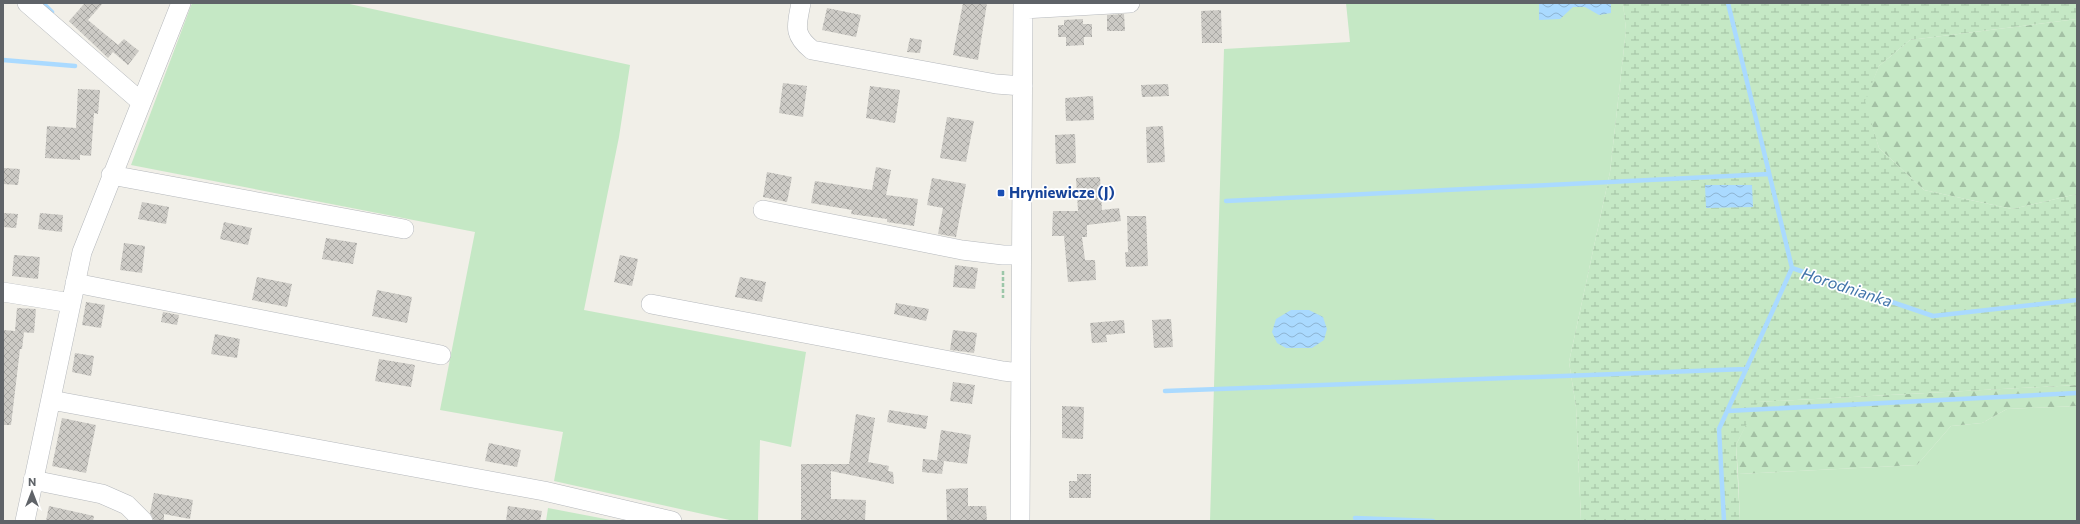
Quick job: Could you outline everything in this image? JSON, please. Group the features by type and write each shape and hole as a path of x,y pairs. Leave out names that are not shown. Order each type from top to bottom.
{"street":[{"path":"27,3 140,101"},
{"path":"25,521 82,252 140,101 181,3"},
{"path":"801,3 796,29 802,42 812,50 996,84 1022,86"},
{"path":"1020,521 1023,6 1130,3"},
{"path":"111,176 404,229"},
{"path":"764,210 962,250 1022,255"},
{"path":"75,283 441,354"},
{"path":"3,292 71,303"},
{"path":"651,304 1020,373"},
{"path":"51,400 544,491 672,521"},
{"path":"33,480 102,494 127,505 143,521"}],"green space":[{"path":"192,3 345,3 630,65 619,137 584,310 806,352 791,447 760,440 758,521 734,521 554,481 563,432 440,410 475,232 131,165"},
{"path":"1346,3 1623,3 1626,30 1610,172 1569,362 1576,407 1581,521 1210,521 1224,49 1350,42"},
{"path":"1623,3 2077,3 2077,19 1910,40 1879,66 1865,101 1879,148 1924,190 2012,209 2077,194 2077,385 1758,402 1736,445 1740,521 1581,521 1576,407 1569,362 1610,172 1626,30"},
{"path":"2077,19 2077,194 2012,209 1924,190 1879,148 1864,101 1879,66 1910,40"},
{"path":"2077,385 2077,406 2007,409 1982,423 1951,426 1917,465 1738,474 1736,445 1757,402"},
{"path":"2077,406 2077,521 1740,521 1738,474 1917,465 1951,426 1982,423 2007,409"},
{"path":"548,508 616,521 546,521"}],"water":[{"path":"1539,3 1611,3 1611,13 1599,15 1585,7 1573,7 1560,19 1539,20"},
{"path":"1705,185 1752,185 1753,207 1706,208"},
{"path":"1291,310 1309,310 1323,317 1327,329 1324,340 1312,348 1286,348 1277,343 1272,332 1276,319"}],"building":[{"path":"85,3 103,3 88,20 118,45 124,39 139,51 128,65 113,52 108,58 69,21"},
{"path":"963,3 987,3 978,60 953,55"},
{"path":"827,8 861,15 856,37 822,30"},
{"path":"1221,10 1222,43 1202,43 1201,11"},
{"path":"1124,14 1125,31 1107,31 1107,15"},
{"path":"1083,19 1083,24 1092,24 1092,37 1084,37 1084,45 1066,46 1066,37 1058,37 1058,25 1064,25 1064,20"},
{"path":"910,38 922,40 920,53 907,52"},
{"path":"783,83 807,86 803,117 779,113"},
{"path":"1168,84 1169,96 1142,97 1141,85"},
{"path":"870,86 900,90 895,123 866,118"},
{"path":"78,89 100,90 98,114 94,113 91,156 80,155 80,160 45,158 47,126 76,128"},
{"path":"1093,96 1094,120 1066,121 1065,98"},
{"path":"947,117 974,121 966,162 940,158"},
{"path":"1163,126 1165,162 1147,163 1146,127"},
{"path":"1075,134 1076,163 1056,164 1055,135"},
{"path":"876,167 891,170 886,195 918,199 914,226 887,222 887,219 851,214 852,210 811,203 815,181 872,190"},
{"path":"3,168 20,169 18,185 3,184"},
{"path":"767,172 792,177 787,202 763,197"},
{"path":"1100,177 1102,210 1119,208 1121,221 1087,225 1087,237 1082,237 1085,260 1095,260 1096,280 1068,282 1064,236 1052,236 1053,211 1078,211 1076,178"},
{"path":"932,178 966,184 956,237 938,234 943,208 927,205"},
{"path":"142,202 169,207 166,224 138,219"},
{"path":"3,213 18,214 16,228 3,227"},
{"path":"40,213 63,215 62,232 38,229"},
{"path":"1127,216 1146,216 1148,266 1126,267 1125,252 1128,252"},
{"path":"224,222 252,228 248,245 220,239"},
{"path":"326,238 357,243 353,264 322,259"},
{"path":"124,243 145,246 142,273 120,270"},
{"path":"14,255 40,257 38,279 12,276"},
{"path":"620,255 638,259 632,286 614,282"},
{"path":"955,265 978,268 975,289 953,287"},
{"path":"257,277 292,284 287,307 252,300"},
{"path":"740,277 766,282 762,302 735,297"},
{"path":"377,290 412,297 407,323 372,316"},
{"path":"86,302 105,305 101,328 82,325"},
{"path":"896,303 929,309 926,321 894,314"},
{"path":"17,308 36,309 34,333 24,332 22,349 20,349 11,425 3,425 3,330 15,331"},
{"path":"163,312 179,315 177,325 161,322"},
{"path":"1171,319 1173,347 1154,348 1152,320"},
{"path":"1124,320 1125,333 1106,335 1107,342 1092,343 1090,323"},
{"path":"953,330 977,333 974,353 950,350"},
{"path":"215,334 240,339 237,358 211,354"},
{"path":"75,353 94,356 91,376 72,372"},
{"path":"379,359 415,365 411,387 375,381"},
{"path":"953,382 975,385 972,404 950,401"},
{"path":"1062,406 1084,407 1083,439 1062,438"},
{"path":"889,410 928,416 926,429 887,422"},
{"path":"856,414 875,418 868,462 889,466 888,471 893,472 894,484 831,471 831,499 866,500 865,521 801,521 801,464 849,464"},
{"path":"62,418 96,425 86,473 52,466"},
{"path":"941,430 971,435 967,464 937,460"},
{"path":"489,443 521,450 517,467 485,461"},
{"path":"923,459 944,461 942,474 922,472"},
{"path":"1077,474 1091,474 1091,498 1069,498 1069,481 1077,481"},
{"path":"968,488 968,506 986,506 987,521 947,521 946,489"},
{"path":"154,493 193,500 190,519 164,514 164,521 154,521 150,513"},
{"path":"49,506 94,516 93,521 46,521"},
{"path":"508,506 542,511 540,521 506,521"}],"waterway":[{"path":"43,3 52,12"},
{"name":"Horodnianka","path":"1728,3 1792,268 1933,316 2077,300"},
{"path":"3,60 75,66"},
{"path":"1226,201 1769,174"},
{"path":"1724,521 1719,429 1792,268"},
{"path":"1165,391 1746,369"},
{"path":"1727,411 2077,393"},
{"path":"1355,518 1433,521"}],"place":[{"name":"Hryniewicze (J)","path":"1001,193"}]}
